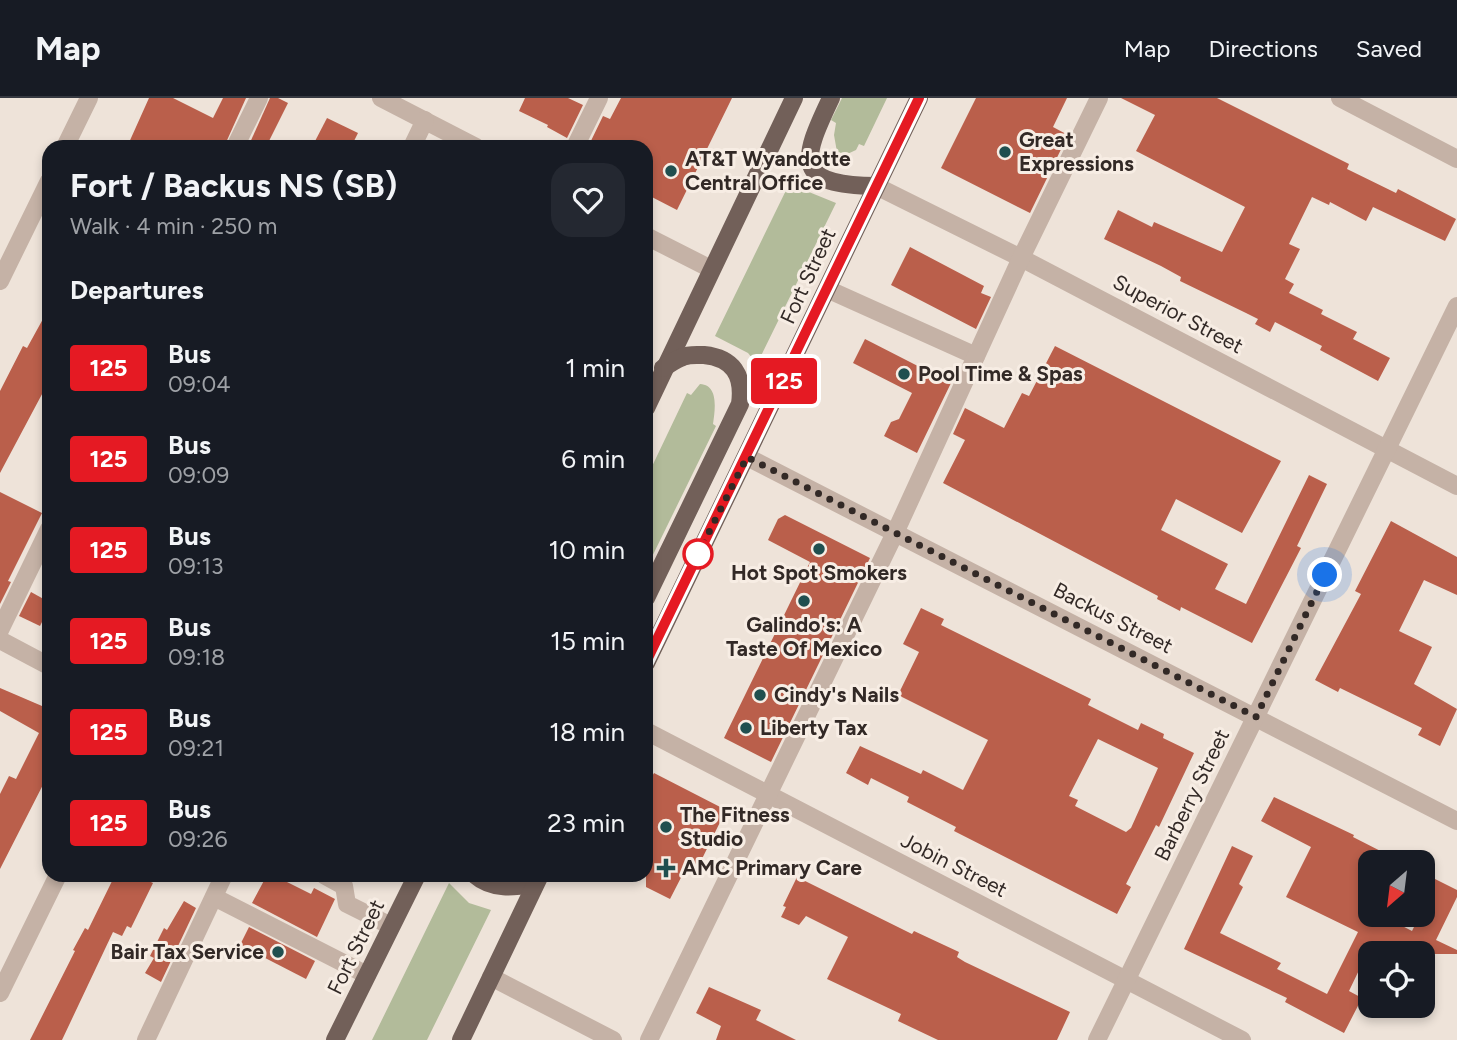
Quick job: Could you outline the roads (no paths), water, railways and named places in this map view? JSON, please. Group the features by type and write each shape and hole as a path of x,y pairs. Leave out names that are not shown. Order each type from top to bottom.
{"main road":[{"path":"653,392 794,98"},
{"path":"831,98 810,143 808,159 811,168 835,183 876,186"},
{"name":"Fort Street","path":"653,649 919,98"},
{"path":"653,584 740,404 742,393 737,370 729,361 684,356 663,368"},
{"name":"Fort Street","path":"335,1040 413,882"},
{"path":"488,882 509,887 529,882"},
{"path":"461,1040 536,882"}],"street":[{"path":"68,140 89,98"},
{"path":"238,140 259,98"},
{"path":"578,140 599,98"},
{"path":"649,1040 895,533 1021,258 1099,98"},
{"path":"1340,98 1457,159"},
{"path":"391,100 463,140"},
{"path":"415,140 425,120"},
{"name":"Superior Street","path":"876,186 1021,258 1457,486"},
{"path":"0,281 42,195"},
{"path":"653,240 711,269"},
{"path":"827,289 976,356"},
{"name":"Barberry Street","path":"1097,1040 1457,306"},
{"name":"Backus Street","path":"747,457 1457,821"},
{"path":"0,630 42,543"},
{"path":"0,640 42,662"},
{"name":"Jobin Street","path":"653,735 1242,1040"},
{"path":"0,993 55,882"},
{"path":"146,1040 221,882"},
{"path":"337,882 344,886 346,904 391,926"},
{"path":"214,897 367,975"},
{"path":"491,976 613,1040"}],"place":[{"name":"Great Expressions","path":"1005,152"},
{"name":"AT&T Wyandotte Central Office","path":"671,171"},
{"name":"Pool Time & Spas","path":"904,374"},
{"name":"Hot Spot Smokers","path":"819,549"},
{"name":"Galindo's: A Taste Of Mexico","path":"804,601"},
{"name":"Cindy's Nails","path":"760,695"},
{"name":"Liberty Tax","path":"746,728"},
{"name":"The Fitness Studio","path":"666,827"},
{"name":"AMC Primary Care","path":"666,868"},
{"name":"Bair Tax Service","path":"278,952"}]}
